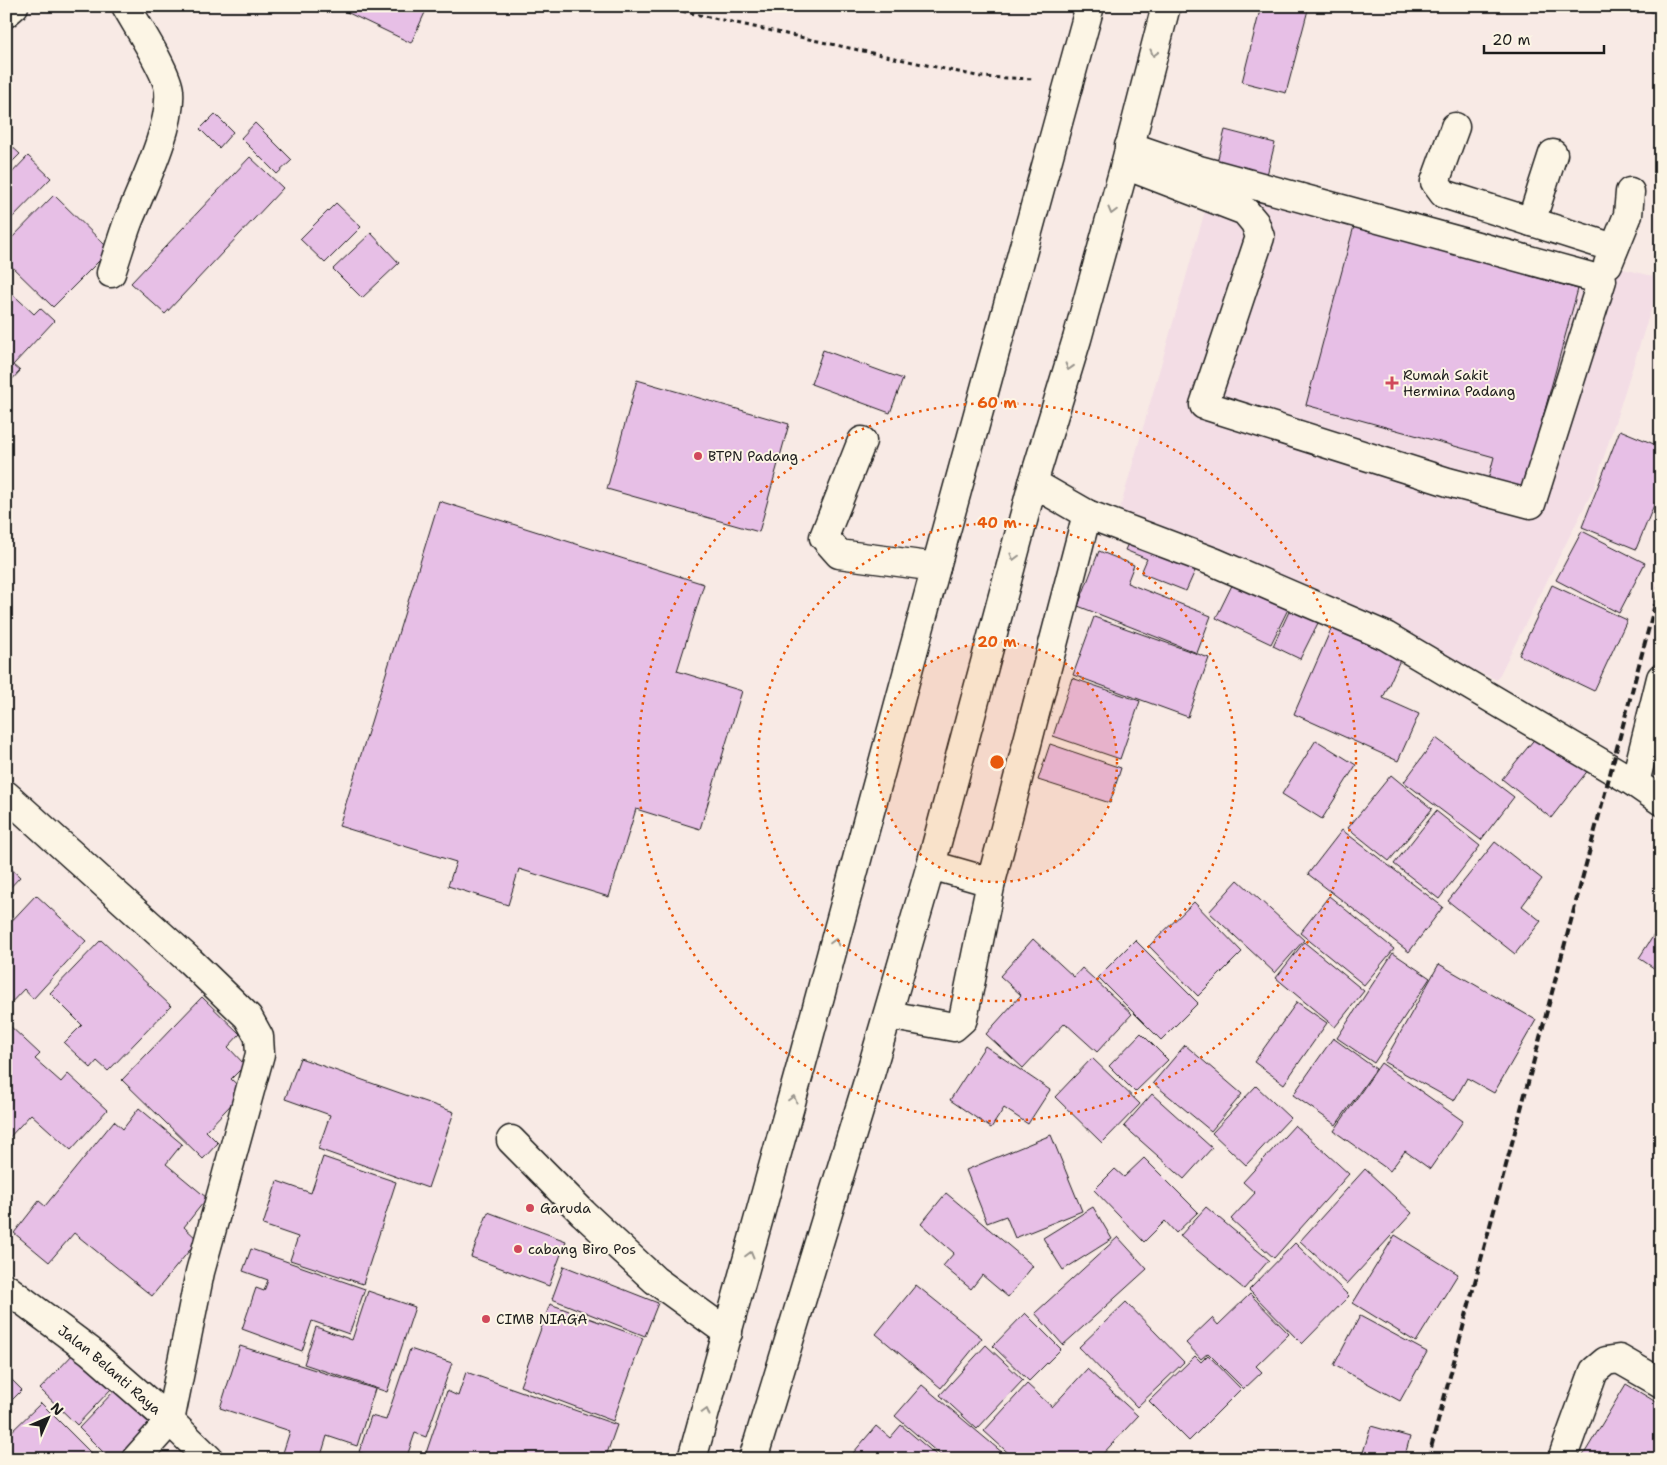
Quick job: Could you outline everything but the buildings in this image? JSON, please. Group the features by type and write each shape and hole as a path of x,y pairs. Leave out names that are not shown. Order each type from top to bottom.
{"street":[{"path":"6,13 14,6"},
{"path":"112,272 128,222 145,184 167,119 170,90 162,71 126,6"},
{"path":"692,1459 1090,6"},
{"path":"753,1459 888,1015 931,865 1033,483 1077,339 1166,6"},
{"path":"1455,127 1435,182 1444,194 1614,248"},
{"path":"1531,222 1553,154"},
{"path":"1127,156 1199,170 1602,280"},
{"path":"1127,156 1245,211 1255,223 1260,237 1204,405 1448,482 1531,504 1602,280 1628,215 1630,192"},
{"path":"862,441 824,537 839,554 936,567"},
{"path":"1033,483 1086,514 1214,562 1386,636 1635,783 1661,801"},
{"path":"888,1015 954,1027 963,1019 991,882 1086,514"},
{"path":"1635,783 1661,678"},
{"path":"6,795 190,961 248,1017 260,1037 260,1054 200,1272 170,1421 136,1459"},
{"path":"931,865 991,882"},
{"path":"511,1140 583,1213 655,1280 728,1333"},
{"name":"Jalan Belanti Raya","path":"6,1288 90,1351 170,1421 209,1459"},
{"path":"1562,1459 1594,1371 1606,1362 1619,1359 1661,1383"}],"path":[{"path":"659,6 981,77 1070,80"}],"shaded area":[{"name":"Rumah Sakit Hermina Padang","path":"1216,172 1661,278 1594,488 1497,680 1119,512"}],"railway":[{"path":"1428,1459 1661,582"}],"place":[{"name":"Rumah Sakit Hermina Padang","path":"1392,383"},
{"name":"BTPN Padang","path":"698,456"},
{"name":"Garuda","path":"530,1208"},
{"name":"cabang Biro Pos","path":"518,1249"},
{"name":"CIMB NIAGA","path":"486,1319"}]}
